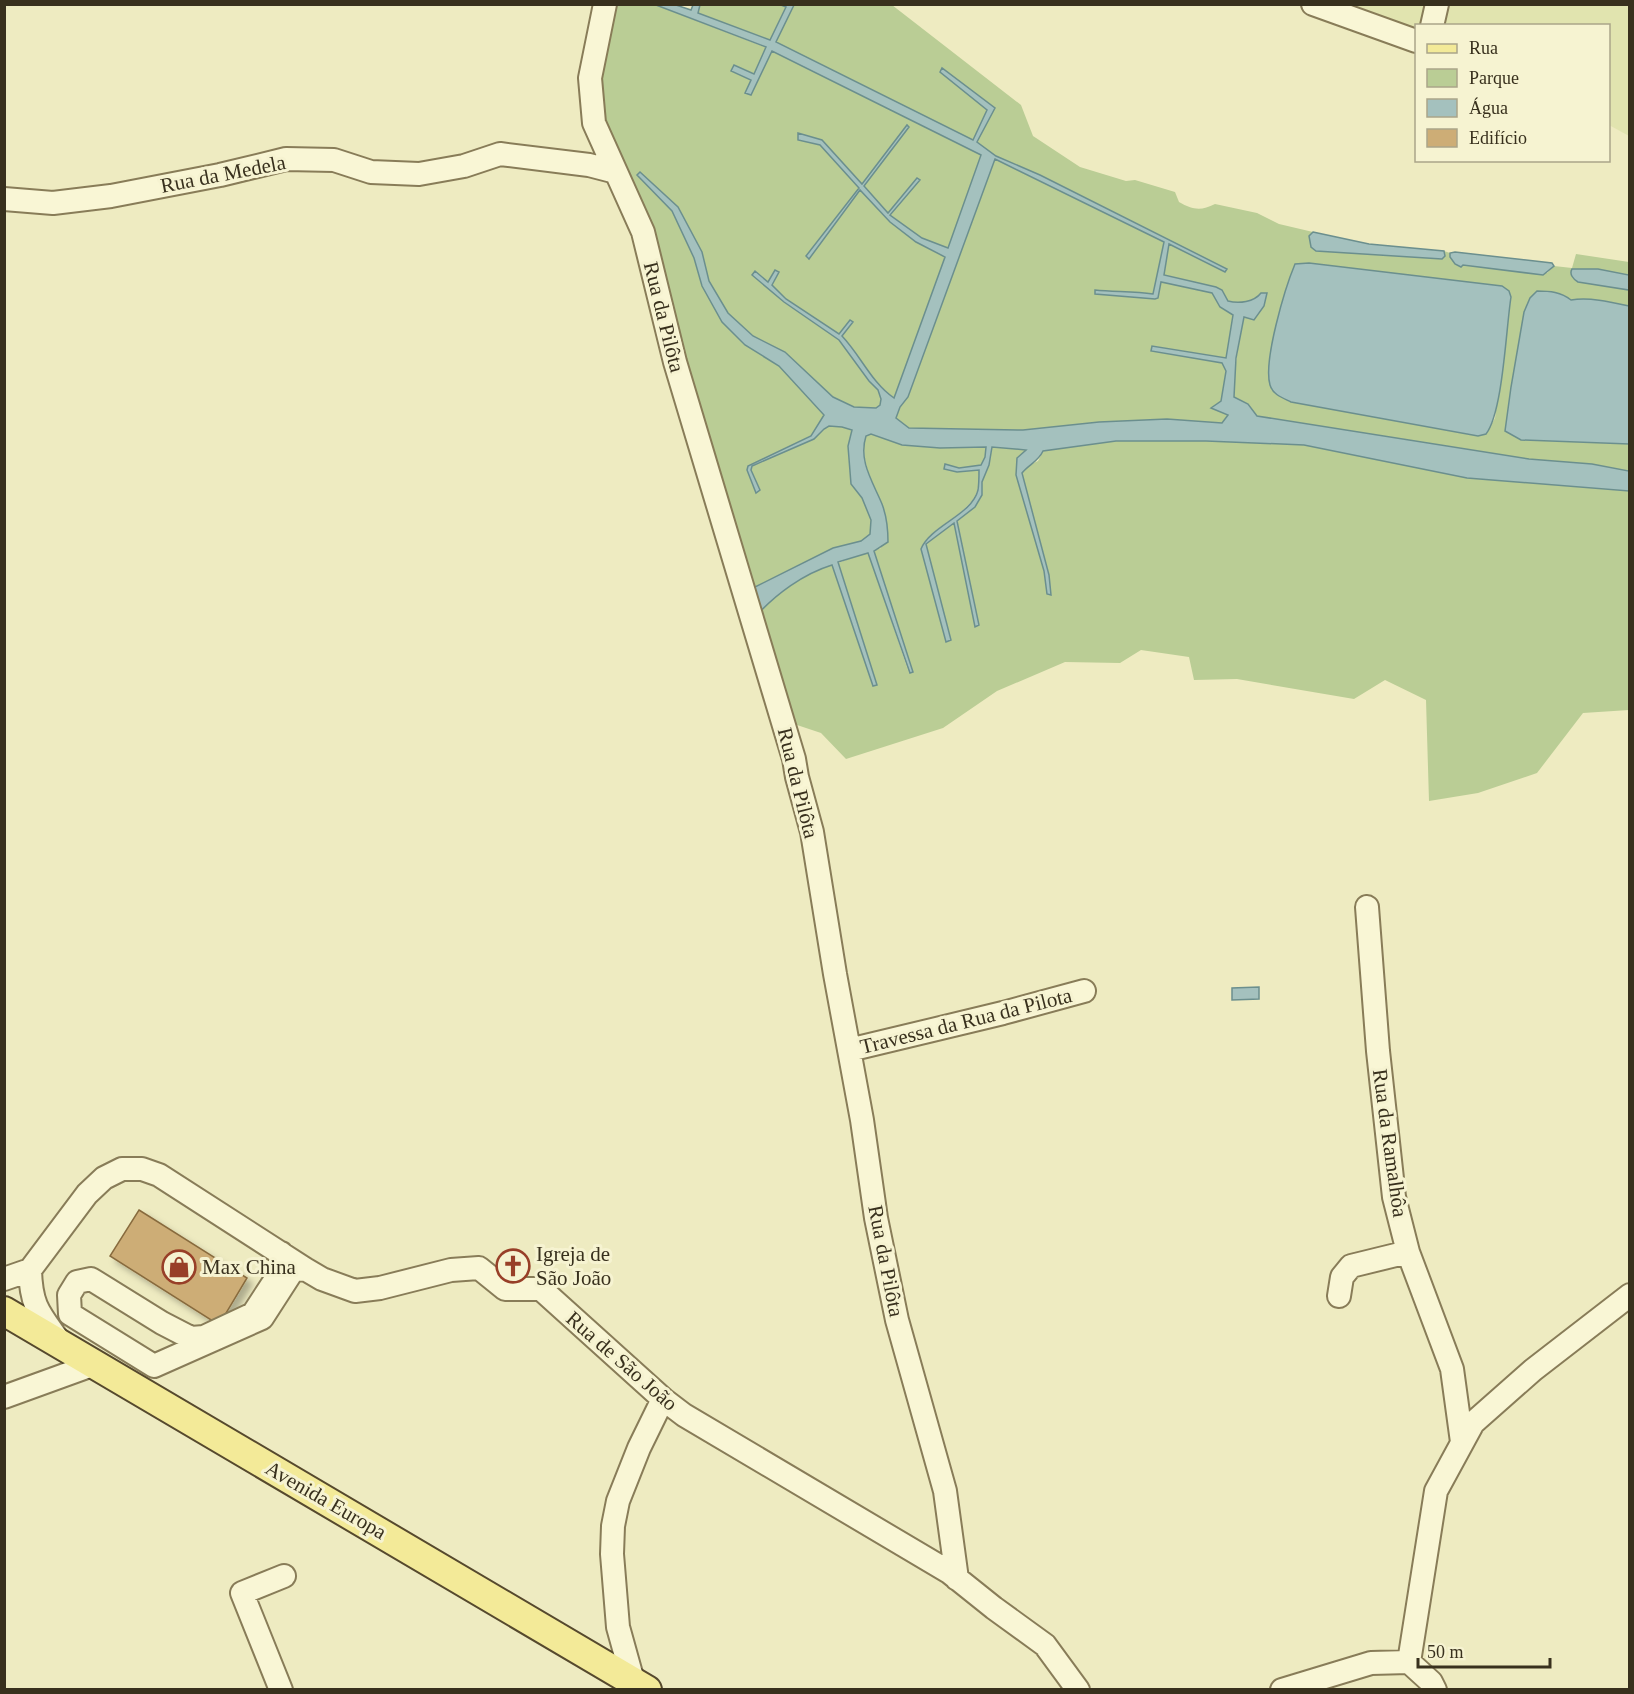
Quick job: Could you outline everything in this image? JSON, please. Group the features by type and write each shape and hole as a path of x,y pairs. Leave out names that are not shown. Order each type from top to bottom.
{"main road":[{"name":"Avenida Europa","path":"4,1311 640,1685"}],"street":[{"name":"Rua da Pilôta","path":"605,4 590,78 594,123 643,232 675,362 794,759 812,832 879,1229 897,1320 945,1491 957,1579"},
{"path":"1313,4 1415,41"},
{"path":"1432,24 1437,4"},
{"name":"Rua da Medela","path":"4,199 53,203 111,196 220,175 286,159 334,160 371,172 419,174 464,166 500,154 589,165 616,172"},
{"name":"Rua da Ramalhôa","path":"1367,907 1386,1132 1394,1197 1408,1252 1452,1369 1462,1442"},
{"name":"Travessa da Rua da Pilota","path":"849,1050 1084,991"},
{"name":"Rua de São João","path":"30,1270 87,1194 104,1178 122,1169 142,1169 159,1175 322,1279 355,1291 380,1288 451,1270 479,1268 505,1289 541,1289 663,1399 684,1415 939,1566 957,1579 1045,1645 1078,1689"},
{"path":"1339,1296 1342,1277 1351,1266 1408,1252"},
{"path":"281,1253 285,1265 253,1314 204,1337 190,1338 91,1279 77,1282 69,1295 70,1314 154,1366 262,1318 293,1270 305,1269"},
{"path":"4,1279 30,1270 31,1294 39,1314 63,1346"},
{"path":"1409,1662 1436,1491 1473,1423 1533,1370 1629,1295"},
{"path":"4,1397 95,1364"},
{"path":"640,1685 618,1627 612,1554 613,1526 618,1501 639,1448 663,1399"},
{"path":"281,1689 242,1593 284,1576"},
{"path":"1282,1689 1371,1663 1409,1662 1431,1682 1435,1689"}],"green space":[{"path":"781,4 786,7 770,40 697,13 700,5"},
{"path":"613,5 656,5 767,48 755,74 734,65 731,71 751,80 746,92 751,95 772,50 981,155 948,248 922,238 890,215 919,180 917,178 888,213 864,186 909,127 907,125 862,184 822,140 798,140 820,145 859,188 806,256 808,259 860,190 890,222 916,242 945,257 894,398 871,377 850,345 841,336 853,322 850,320 839,334 786,299 772,285 779,272 776,270 768,282 784,302 839,340 878,390 881,399 880,405 876,408 854,407 833,397 785,352 753,336 728,313 709,281 702,252 678,207 638,175 672,211 694,258 702,286 745,345 779,366 825,415 811,436 748,466 756,492 760,489 751,470 752,466 814,439 829,426 852,430 848,446 851,484 862,498 871,520 871,534 861,541 833,548 751,589 604,119 599,82"},
{"path":"892,5 1021,105 1033,136 1080,167 1126,181 1135,180 1175,192 1179,202 1189,207 1201,209 1215,204 1257,213 1279,224 1313,232 1309,236 1311,247 1316,251 1442,259 1445,256 1444,251 1450,253 1455,264 1547,273 1554,266 1572,268 1576,254 1629,262 1629,275 1598,269 1572,269 1611,286 1629,290 1629,306 1593,300 1571,300 1564,295 1521,440 1629,444 1629,471 1592,464 1529,459 1257,416 1248,404 1234,397 1234,391 1243,322 1248,310 1261,293 1250,300 1232,302 1228,301 1222,290 1216,287 1164,275 1169,244 1225,272 1226,269 1040,175 996,156 977,142 994,108 940,72 987,110 973,141 775,42 793,6","holes":["1309,263 1502,286 1511,297 1495,418 1486,434 1478,436 1291,402 1269,370 1282,303 1296,264"]},
{"path":"1343,5 1431,5 1424,24 1415,24 1415,27"},
{"path":"1444,5 1629,5 1629,136 1610,126 1610,24 1441,24"},
{"path":"995,159 1164,242 1153,294 1096,290 1095,294 1158,298 1161,282 1212,293 1220,307 1233,315 1226,358 1152,346 1151,351 1222,363 1226,371 1221,402 1211,408 1228,415 1222,423 1167,419 1099,422 1023,430 909,428 896,418 900,407 908,397"},
{"path":"871,434 902,445 940,448 986,447 985,458 981,466 959,468 945,464 957,472 979,470 977,491 971,502 931,534 921,549 946,642 926,544 954,522 975,627 979,625 957,520 975,507 982,495 982,482 989,465 992,447 1027,450 1017,458 1044,571 1047,594 1049,574 1022,473 1029,465 1038,461 1043,451 1116,441 1206,441 1304,445 1467,478 1629,491 1629,710 1583,713 1537,773 1478,793 1429,801 1426,700 1385,680 1354,699 1237,679 1194,680 1189,657 1141,650 1120,663 1065,662 997,691 943,728 846,759 821,733 788,722 756,616 791,586 832,565 873,686 877,685 838,563 868,552 909,673 873,551 881,548 874,498 864,454 866,436"}],"water":[{"path":"656,5 676,5 691,10 693,5 700,5 698,13 770,40 786,7 781,5 794,5 776,42 973,140 987,110 940,72 942,68 995,108 977,142 996,156 1040,175 1227,269 1225,272 1169,244 1164,275 1216,287 1222,290 1228,301 1232,302 1246,301 1261,293 1267,293 1264,306 1254,320 1244,317 1236,358 1234,397 1248,404 1257,416 1529,459 1592,464 1629,471 1629,491 1467,478 1304,445 1206,441 1116,441 1043,451 1039,458 1022,473 1049,575 1051,595 1047,594 1044,571 1016,475 1017,458 1026,450 992,447 989,465 982,482 982,495 975,507 957,521 979,625 975,627 954,523 926,544 951,640 946,642 921,549 933,534 968,507 978,490 979,470 957,472 944,469 945,464 959,468 981,465 986,447 940,448 902,445 871,434 866,436 864,445 865,463 884,509 888,537 888,542 874,551 913,672 910,673 868,553 838,562 877,685 873,686 832,565 791,586 756,616 751,589 833,548 861,541 870,534 871,520 862,498 851,484 848,446 852,430 829,426 814,439 752,466 751,470 760,490 756,493 747,470 748,466 811,436 824,415 779,366 745,345 722,322 702,286 694,258 672,211 637,175 640,172 678,207 702,252 709,281 728,313 753,336 785,352 833,397 854,407 876,408 880,405 881,399 878,390 839,340 784,302 752,275 755,271 768,282 775,270 779,272 772,285 786,299 839,334 850,320 853,322 842,336 872,377 894,398 945,257 916,242 890,222 860,190 809,259 806,256 859,188 820,145 798,140 798,133 822,140 862,184 907,125 909,127 864,186 888,213 917,178 920,180 890,215 922,238 948,248 981,155 772,51 751,95 745,93 751,80 731,71 734,65 754,74 766,47","holes":["995,159 1164,242 1153,294 1095,290 1095,294 1155,299 1158,298 1161,282 1212,293 1220,307 1233,315 1226,358 1152,346 1151,351 1222,363 1226,371 1221,401 1211,408 1228,415 1222,423 1167,419 1099,422 1023,430 909,428 896,418 900,407 908,397"]},
{"path":"1313,232 1369,244 1444,251 1445,256 1442,259 1316,251 1311,247 1309,236"},
{"path":"1450,253 1552,263 1554,266 1543,275 1463,265 1461,267 1455,264 1450,257"},
{"path":"1309,263 1502,286 1509,291 1511,297 1500,389 1492,423 1486,434 1478,436 1291,402 1276,394 1271,388 1269,374 1276,324 1295,264"},
{"path":"1572,269 1598,269 1629,275 1629,290 1578,282 1572,276"},
{"path":"1537,291 1555,292 1571,300 1593,300 1629,306 1629,444 1521,440 1505,431 1524,312 1530,298"},
{"path":"1259,987 1259,999 1232,1000 1232,988"}],"building":[{"name":"Max China","path":"139,1210 247,1278 219,1325 110,1256"}],"place":[{"name":"Igreja de São João","path":"513,1266"},
{"name":"Max China","path":"179,1267"}]}
